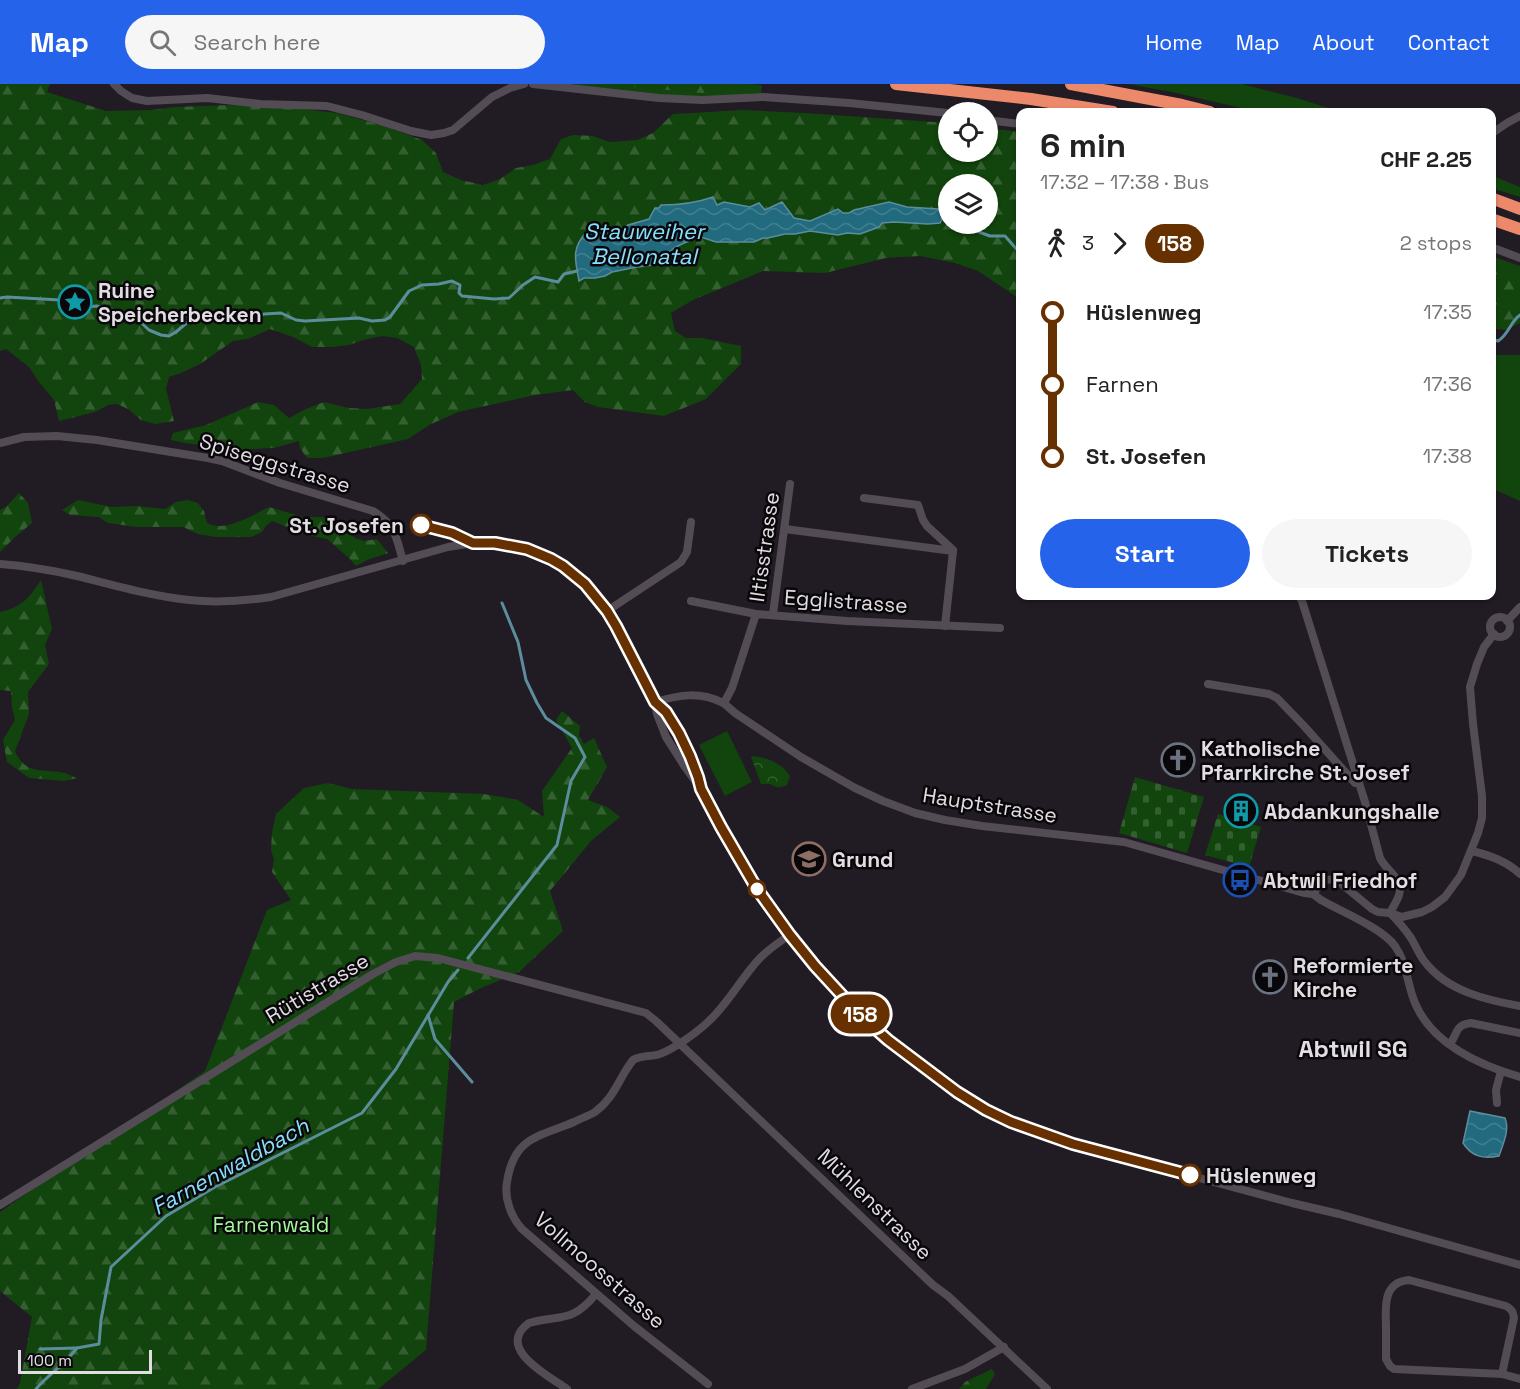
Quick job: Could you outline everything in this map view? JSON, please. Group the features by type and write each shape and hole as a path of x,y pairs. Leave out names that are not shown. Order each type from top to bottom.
{"highway":[{"path":"896,84 1087,108"},
{"path":"1071,84 1194,108"},
{"path":"1496,200 1520,209"},
{"path":"1496,221 1520,229"}],"street":[{"path":"114,84 132,98 147,101 207,98 260,104 327,106 431,135 453,130 492,97 524,84"},
{"path":"532,84 659,98 702,100 764,97 938,112"},
{"path":"1496,130 1520,116"},
{"path":"998,121 1016,124"},
{"path":"1496,249 1520,258"},
{"name":"Spiseggstrasse","path":"0,443 24,437 74,437 222,461 280,483 374,511 393,528 403,561"},
{"name":"Iltisstrasse","path":"773,615 790,484"},
{"path":"864,498 918,505 927,526 953,551"},
{"path":"607,611 674,568 681,561 687,552 691,522"},
{"path":"785,529 953,551"},
{"path":"0,564 38,567 142,592 190,600 243,601 271,597 448,547 473,543 495,543 527,549 551,559 585,584 607,611 632,654 655,702 666,737 701,789 746,872 790,935 836,991 861,1016 888,1040 957,1092 1011,1122 1073,1144 1520,1264"},
{"path":"945,626 953,551"},
{"path":"1301,600 1359,783 1380,858 1400,883 1399,895 1390,913"},
{"name":"Egglistrasse","path":"691,601 756,614 1000,628"},
{"path":"1507,621 1520,608"},
{"name":"Iltisstrasse","path":"724,703 732,688 756,614"},
{"path":"1501,618 1507,621 1508,633 1499,637 1490,629 1495,619 1501,618"},
{"path":"1314,894 1325,880 1333,879 1372,909 1408,917 1439,902 1461,875 1482,818 1482,796 1470,687 1484,647 1494,634"},
{"path":"1208,684 1269,694 1277,698 1355,783 1359,783"},
{"name":"Hauptstrasse","path":"655,702 676,696 698,694 724,703 729,709 821,769 855,788 915,813 982,826 1124,842 1314,894 1380,932 1391,942 1404,964 1414,1002 1435,1033 1478,1062 1520,1077"},
{"path":"655,702 666,712 679,733 690,756 701,789"},
{"path":"1472,850 1504,862 1520,874"},
{"path":"1390,913 1401,924 1432,971 1448,983 1465,992 1489,1000 1520,1006"},
{"name":"Vollmoosstrasse","path":"708,1384 634,1326 519,1226 510,1208 507,1194 510,1166 522,1146 537,1135 592,1114 601,1107 610,1098 633,1060 662,1053 679,1044 709,1021 759,958 790,935"},
{"name":"Rütistrasse","path":"0,1205 373,974 396,962 415,956 438,958 646,1013 679,1044"},
{"path":"1450,1044 1457,1029 1471,1023 1520,1033"},
{"name":"Mühlenstrasse","path":"679,1044 933,1285 1004,1347 1047,1389"},
{"path":"1497,1103 1496,1090 1501,1071"},
{"path":"1502,1374 1514,1318 1510,1308 1506,1305 1409,1280 1401,1281 1394,1286 1387,1297 1385,1306 1386,1359 1394,1369 1502,1374 1520,1379"},
{"path":"567,1389 532,1365 523,1356 519,1350 518,1334 529,1323 567,1317 578,1312 597,1294"},
{"path":"912,1389 965,1369 1004,1347"}],"green space":[{"path":"0,84 50,84 47,92 106,111 229,105 295,108 337,113 381,125 422,140 436,153 443,172 461,180 483,185 500,179 516,168 550,159 561,139 573,135 593,136 609,142 637,140 653,133 673,114 743,110 938,122 938,162 998,162 998,129 1016,132 1016,296 978,271 955,263 920,256 886,258 825,273 763,271 693,300 671,313 675,331 686,338 702,338 741,346 741,364 706,399 664,416 598,407 585,402 573,390 535,395 458,412 429,425 408,439 323,458 307,458 300,448 299,441 274,448 236,450 222,446 171,440 173,433 206,425 258,402 274,405 289,418 324,402 349,408 367,409 400,404 422,379 421,365 414,347 397,338 382,336 349,345 312,347 270,329 248,339 233,341 200,364 169,377 166,389 174,421 155,424 141,420 128,409 117,404 59,421 54,400 29,367 6,349 0,351"},
{"path":"562,84 762,85 761,93 704,97 662,95"},
{"path":"600,84 704,84 725,88 723,91 701,93"},
{"path":"1128,84 1242,84 1328,108 1241,108"},
{"path":"1496,177 1520,187 1520,197 1496,190"},
{"path":"1496,258 1520,266 1520,323 1505,330 1496,329"},
{"path":"1496,355 1520,355 1520,501 1496,490"},
{"path":"19,493 28,503 32,523 0,552 0,510"},
{"path":"78,500 112,507 137,506 165,509 176,502 188,500 198,503 204,511 207,523 214,526 238,522 269,507 303,517 322,517 344,528 355,538 364,541 377,539 388,553 356,566 327,539 308,535 272,521 262,532 251,537 215,537 198,534 183,527 136,527 108,523 99,517 70,515 62,510"},
{"path":"41,580 52,629 45,645 49,664 28,692 29,714 15,751 19,759 30,768 64,773 78,778 64,781 29,778 7,762 3,740 15,720 11,691 0,690 0,612 24,601"},
{"name":"Farnenwald","path":"562,711 580,726 579,736 584,744 594,738 607,767 588,800 607,807 620,817 591,841 550,891 563,931 519,972 454,1002 426,1350 378,1389 17,1389 32,1317 0,1291 0,1212 205,1071 267,910 291,900 272,872 274,860 271,850 272,832 276,814 304,788 328,783 352,789 484,794 518,800 544,817 542,791 572,748 556,720"},
{"path":"727,731 752,782 725,796 699,745"},
{"path":"752,756 768,759 783,768 790,776 787,785 778,787 761,784"},
{"path":"1135,777 1204,797 1187,853 1119,833"},
{"path":"1218,814 1261,827 1249,867 1205,855"},
{"path":"992,1369 995,1374 986,1389 959,1389 965,1382"}],"water":[{"name":"Stauweiher Bellonatal","path":"713,197 717,205 724,202 750,207 759,203 765,210 782,202 794,218 810,221 838,209 843,213 849,213 889,202 907,207 938,209 938,223 882,223 879,227 860,234 838,235 810,231 763,238 754,242 716,242 701,237 674,248 653,265 612,272 595,278 584,278 579,281 576,249 587,231 597,235 606,231 619,232 628,225 649,219 655,208 661,205 700,201"},
{"path":"1470,1111 1505,1118 1506,1132 1499,1156 1478,1156 1463,1143"}],"waterway":[{"path":"984,234 1005,236 1016,248"},
{"path":"0,298 60,300 85,307 97,306 135,317 149,330 169,336 190,320 208,316 232,317 244,321 264,314 281,313 296,320 305,321 359,318 372,321 385,320 390,317 409,291 422,285 452,281 460,285 459,293 462,296 509,298 535,277 558,282 564,274 577,271"},
{"path":"1496,340 1502,338 1520,315"},
{"path":"468,958 557,845 571,781 585,757 575,738 546,718 537,703 526,680 518,642 502,603"},
{"name":"Farnenwaldbach","path":"36,1389 77,1348 99,1344 111,1267 166,1216 215,1187 362,1113 396,1069 448,982 458,970"},
{"path":"428,1015 435,1039 472,1082"},
{"path":"40,1349 77,1348"}],"bus line":[{"name":"158","path":"421,525 452,533 473,543 488,542 527,549 563,566 585,584 607,611 632,654 655,702 666,712 679,733 690,756 701,789 757,889 790,935 836,991 888,1040 957,1092 1011,1122 1073,1144 1190,1175"}],"place":[{"name":"Ruine Speicherbecken","path":"75,302"},
{"name":"St. Josefen","path":"421,525"},
{"name":"Katholische Pfarrkirche St. Josef","path":"1178,760"},
{"name":"Abdankungshalle","path":"1241,811"},
{"name":"Grund","path":"809,859"},
{"name":"Abtwil Friedhof","path":"1240,880"},
{"name":"Reformierte Kirche","path":"1270,977"},
{"name":"Hüslenweg","path":"1190,1175"}],"district":[{"name":"Abtwil SG","path":"1353,1048"}]}
